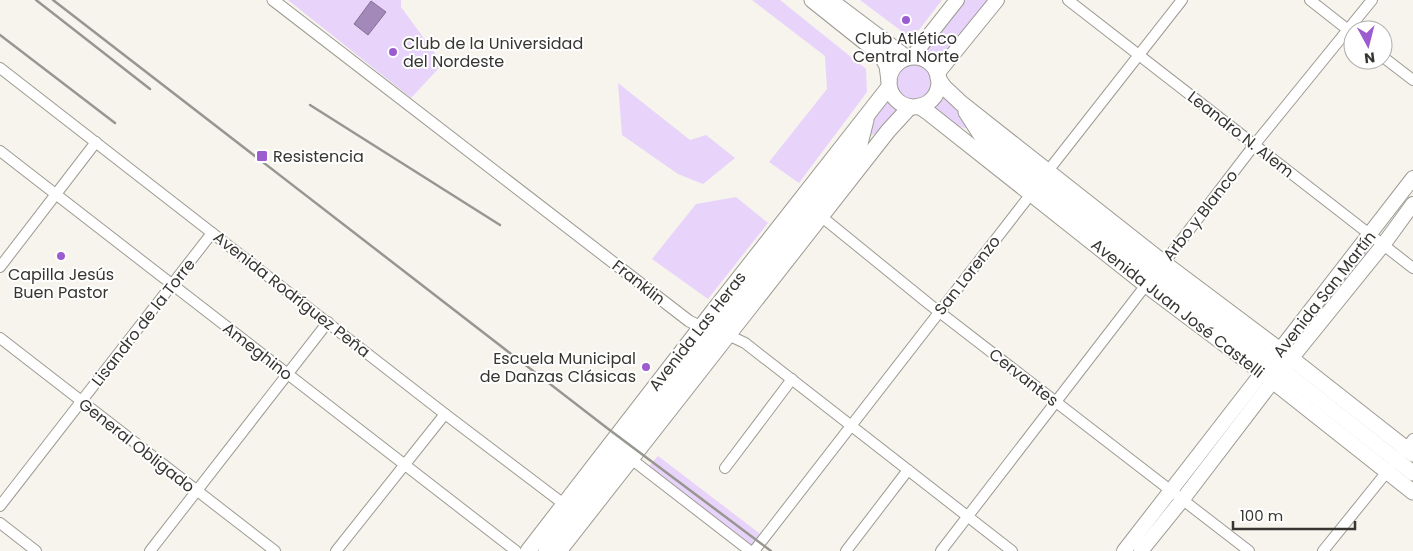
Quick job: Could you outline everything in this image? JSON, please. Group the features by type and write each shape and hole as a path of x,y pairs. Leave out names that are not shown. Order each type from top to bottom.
{"main road":[{"path":"812,0 881,55 887,66 889,84 897,100 903,104 915,106 927,103 934,96 938,88 937,75 933,67 924,60 909,58 830,0"},
{"path":"889,84 894,67 909,58 957,0"},
{"path":"937,75 997,0"},
{"name":"Avenida Juan José Castelli","path":"937,75 944,87 1039,182"},
{"name":"Avenida Las Heras","path":"811,208 868,113 889,84"},
{"name":"Avenida Juan José Castelli","path":"961,103 982,137"},
{"name":"Avenida Las Heras","path":"621,451 701,327 811,208 915,106"},
{"name":"Avenida Juan José Castelli","path":"915,106 1039,182"},
{"name":"Avenida Las Heras","path":"546,551 621,451 723,333 811,208 860,144 868,113"},
{"name":"Avenida Juan José Castelli","path":"943,124 982,137 1155,274 1277,366 1403,454 1413,473"},
{"name":"Avenida Las Heras","path":"860,144 888,131"},
{"name":"Avenida San Martín","path":"1141,551 1183,499 1370,235 1413,178"},
{"name":"Avenida San Martín","path":"1124,551 1171,490 1383,245 1413,204"},
{"name":"Avenida Juan José Castelli","path":"1403,454 1413,492"},
{"name":"Avenida Las Heras","path":"528,551 574,512"},
{"name":"Avenida Las Heras","path":"559,551 574,512"}],"street":[{"name":"Franklin","path":"273,0 689,321 745,343 1012,551"},
{"name":"Leandro N. Alem","path":"1068,0 1413,268"},
{"name":"San Lorenzo","path":"754,551 1182,0"},
{"path":"1310,0 1343,26"},
{"name":"Arbo y Blanco","path":"1359,20 1372,0"},
{"name":"Arbo y Blanco","path":"941,551 1255,144 1343,41"},
{"path":"1393,65 1413,80"},
{"name":"Avenida Rodríguez Peña","path":"0,68 574,512"},
{"path":"0,267 96,142"},
{"name":"Ameghino","path":"0,151 516,551"},
{"name":"Cervantes","path":"811,208 1055,402 1249,551"},
{"name":"Lisandro de la Torre","path":"0,506 212,233"},
{"path":"150,551 328,322"},
{"name":"General Obligado","path":"0,338 275,551"},
{"path":"725,468 792,379"},
{"path":"336,551 445,414"},
{"path":"621,451 750,551"},
{"path":"1323,551 1403,454"},
{"path":"846,551 908,470"},
{"path":"0,523 36,551"}],"shaded area":[{"name":"Club de la Universidad del Nordeste","path":"288,0 401,0 401,7 442,63 411,98"},
{"path":"752,0 780,0 866,69 867,92 799,183 769,162 827,89 825,56"},
{"name":"Club Atlético Central Norte","path":"860,0 942,0 912,39"},
{"path":"962,0 991,0 940,64 923,51"},
{"path":"371,1 386,12 368,35 354,24"},
{"path":"918,61 926,64 932,70 935,82 932,94 926,100 910,103 902,100 896,94 893,78 896,70 902,64"},
{"path":"618,83 690,140 706,135 735,158 703,184 678,174 622,135"},
{"path":"945,96 960,109 974,131 949,123 933,111"},
{"path":"887,102 898,111 885,127 866,139 875,115"},
{"path":"736,197 768,223 708,299 652,259 696,204"},
{"path":"1365,250 1369,252 1294,348 1291,344"},
{"path":"658,456 759,533 760,536 754,545 747,544 649,466"}],"railway":[{"path":"36,0 150,89"},
{"path":"53,0 607,428 771,551"},
{"path":"0,35 115,123"},
{"path":"310,105 500,225"}],"place":[{"name":"Club Atlético Central Norte","path":"906,20"},
{"name":"Club de la Universidad del Nordeste","path":"393,52"},
{"name":"Resistencia","path":"262,156"},
{"name":"Capilla Jesús Buen Pastor","path":"61,256"},
{"name":"Escuela Municipal de Danzas Clásicas","path":"646,367"}]}
